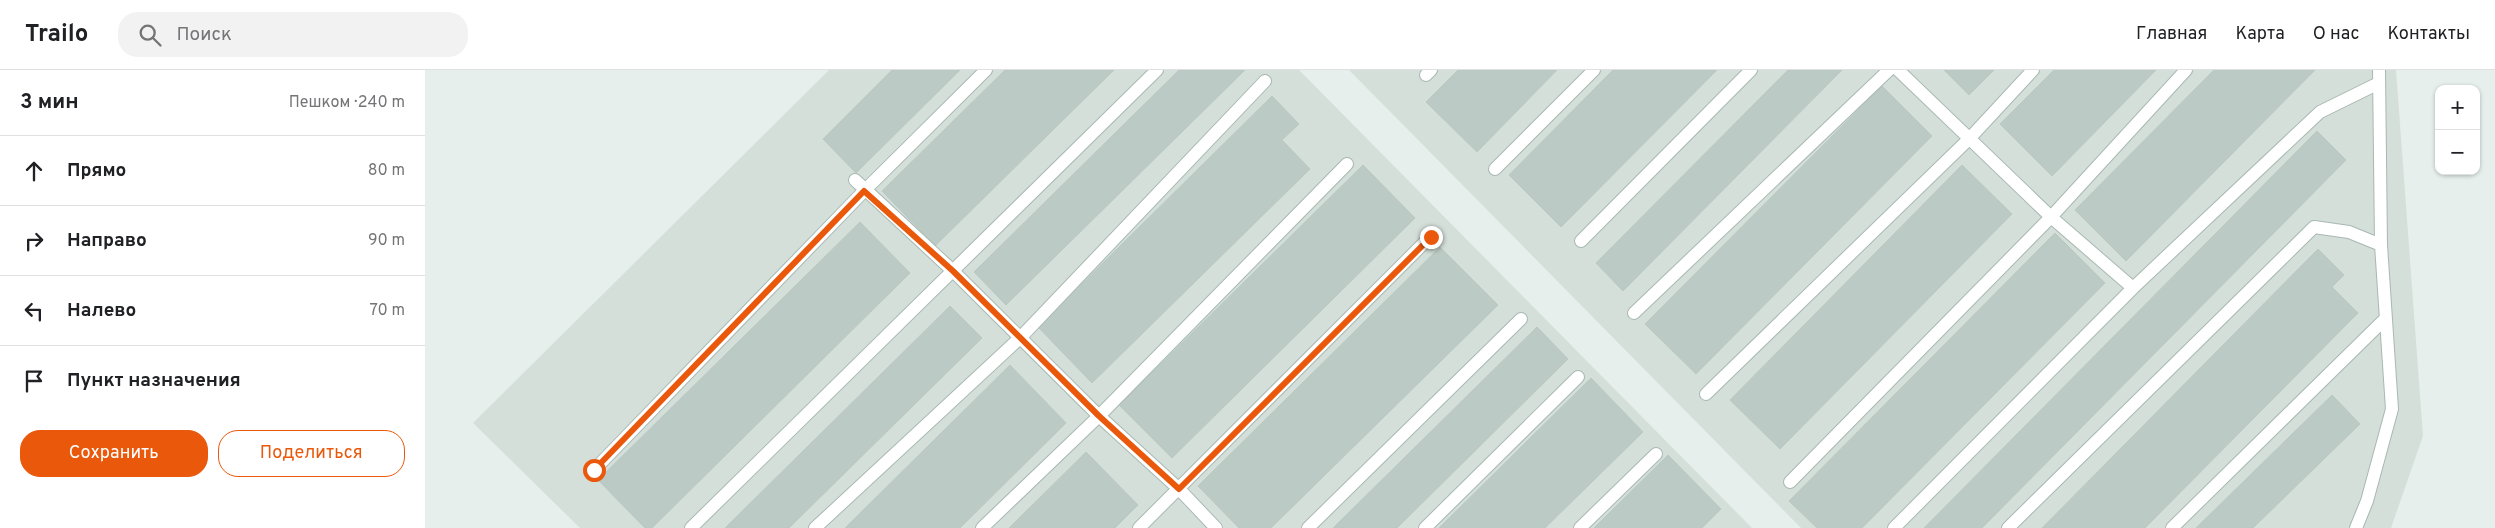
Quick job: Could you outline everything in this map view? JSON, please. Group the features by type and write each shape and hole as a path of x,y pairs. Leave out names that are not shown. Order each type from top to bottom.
{"lane":[{"path":"594,470 864,191 986,70"},
{"path":"691,528 1157,70"},
{"path":"1495,169 1594,70"},
{"path":"1581,241 1751,70"},
{"path":"1634,313 1889,70"},
{"path":"1897,70 2051,217 2133,288"},
{"path":"1706,394 1969,139 2033,70"},
{"path":"1790,482 2051,217 2186,70"},
{"path":"2356,528 2367,501 2391,409 2381,245 2379,76"},
{"path":"1894,528 2133,288 2320,112 2379,76"},
{"path":"815,528 1021,337 1265,81"},
{"path":"982,528 1099,416 1347,164"},
{"path":"855,180 864,191 953,271 1099,416 1179,489 1217,528"},
{"path":"2008,528 2314,227 2349,232 2381,245"},
{"path":"1139,528 1431,237"},
{"path":"2172,528 2385,319"},
{"path":"1308,528 1521,320"},
{"path":"1425,528 1578,377"},
{"path":"1580,528 1656,454"}],"shaded area":[{"path":"829,70 1299,70 1752,528 580,528 473,423"},
{"path":"1349,70 2396,70 2423,436 2391,528 1801,528"}],"building":[{"path":"892,70 960,70 856,173 823,139"},
{"path":"1005,70 1114,70 935,246 882,191"},
{"path":"1179,70 1245,70 1006,305 974,272"},
{"path":"1458,70 1557,70 1477,152 1426,102"},
{"path":"1613,70 1717,70 1561,227 1509,175"},
{"path":"1788,70 1842,70 1623,291 1596,263"},
{"path":"1944,70 1994,70 1969,95"},
{"path":"2054,70 2156,70 2052,176 2000,124"},
{"path":"2214,70 2315,70 2126,261 2075,210"},
{"path":"1882,86 1932,136 1696,374 1645,324"},
{"path":"1272,96 1299,124 1282,140 1310,169 1092,383 1038,327"},
{"path":"2317,131 2346,160 1982,528 1924,528"},
{"path":"1363,165 1415,218 1172,458 1119,405"},
{"path":"1962,165 2012,214 1780,449 1730,400"},
{"path":"860,222 910,273 652,528 645,528 598,480"},
{"path":"2055,233 2105,283 1862,528 1817,528 1789,501"},
{"path":"1440,247 1498,305 1271,528 1239,528 1198,486"},
{"path":"2318,249 2344,275 2332,287 2358,313 2145,528 2042,528"},
{"path":"950,306 982,338 789,528 725,528"},
{"path":"1537,327 1568,359 1397,528 1333,528"},
{"path":"1010,365 1066,423 960,528 845,528"},
{"path":"1591,378 1643,432 1545,528 1439,528"},
{"path":"2332,395 2360,424 2253,528 2196,528"},
{"path":"1086,452 1138,505 1115,528 1009,528"},
{"path":"1668,455 1721,509 1702,528 1594,528"}],"route":[{"path":"594,470 864,191 953,271 1099,416 1179,489 1431,237"}]}
